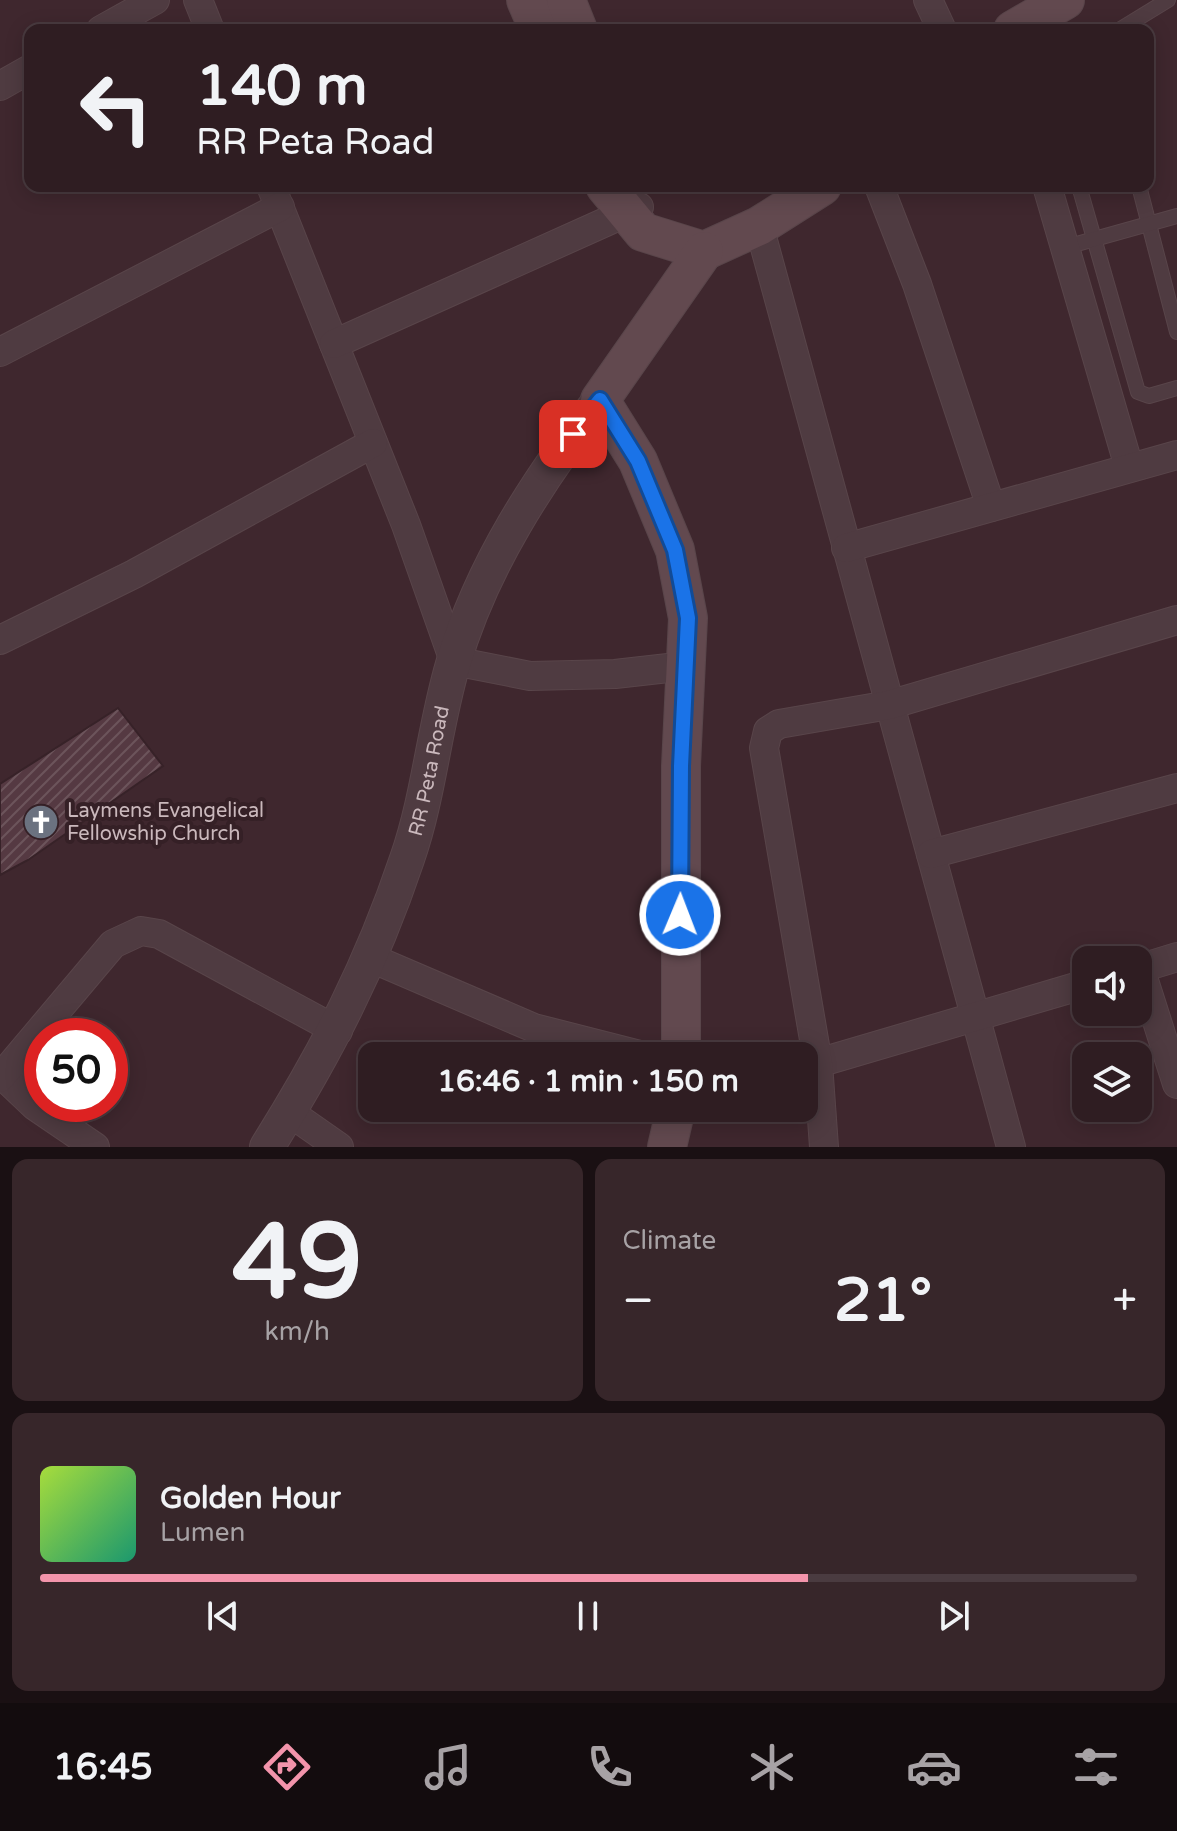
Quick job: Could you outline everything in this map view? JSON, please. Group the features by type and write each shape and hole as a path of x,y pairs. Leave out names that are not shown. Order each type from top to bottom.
{"main road":[{"path":"526,0 536,24"},
{"path":"566,0 576,24"},
{"path":"1023,24 1065,0"},
{"path":"681,1042 681,781 688,618 675,550 638,461 600,400 704,251 759,226 813,192"},
{"path":"629,205 704,251"},
{"path":"667,1147 673,1122"}],"street":[{"path":"112,24 155,0"},
{"path":"198,0 208,24"},
{"path":"928,0 939,24"},
{"path":"999,24 1039,0"},
{"path":"0,86 24,72"},
{"path":"881,192 917,284 991,507"},
{"path":"1049,192 1129,467"},
{"path":"0,352 276,197 373,443 454,661 530,676 615,674 686,666"},
{"path":"334,344 629,205"},
{"path":"759,226 1011,1147"},
{"name":"RR Peta Road","path":"267,1147 338,1031 371,958 408,855 454,661 507,538 560,451 600,400"},
{"path":"0,640 134,574 373,443"},
{"path":"846,548 1177,455"},
{"path":"814,1042 764,748 768,731 779,724 889,705 1177,620"},
{"path":"931,854 1177,788"},
{"path":"95,1147 61,1137 0,1076 113,944 141,931 159,934 338,1031"},
{"path":"1152,964 1177,957"},
{"path":"371,958 534,1028 589,1042"},
{"path":"824,1147 818,1063 1072,988"},
{"path":"1152,1008 1177,1084"},
{"path":"289,1112 339,1147"}],"lane":[{"path":"1129,24 1168,0"},
{"path":"1081,192 1138,392 1149,396 1177,388"},
{"path":"1141,192 1177,332"},
{"path":"1066,247 1177,216"}],"building":[{"name":"Laymens Evangelical Fellowship Church","path":"118,708 163,766 28,860 0,875 0,784"}],"place":[{"name":"Laymens Evangelical Fellowship Church","path":"41,822"}],"route":[{"path":"573,434 600,400 638,461 675,550 688,618 681,766 680,915"}]}
